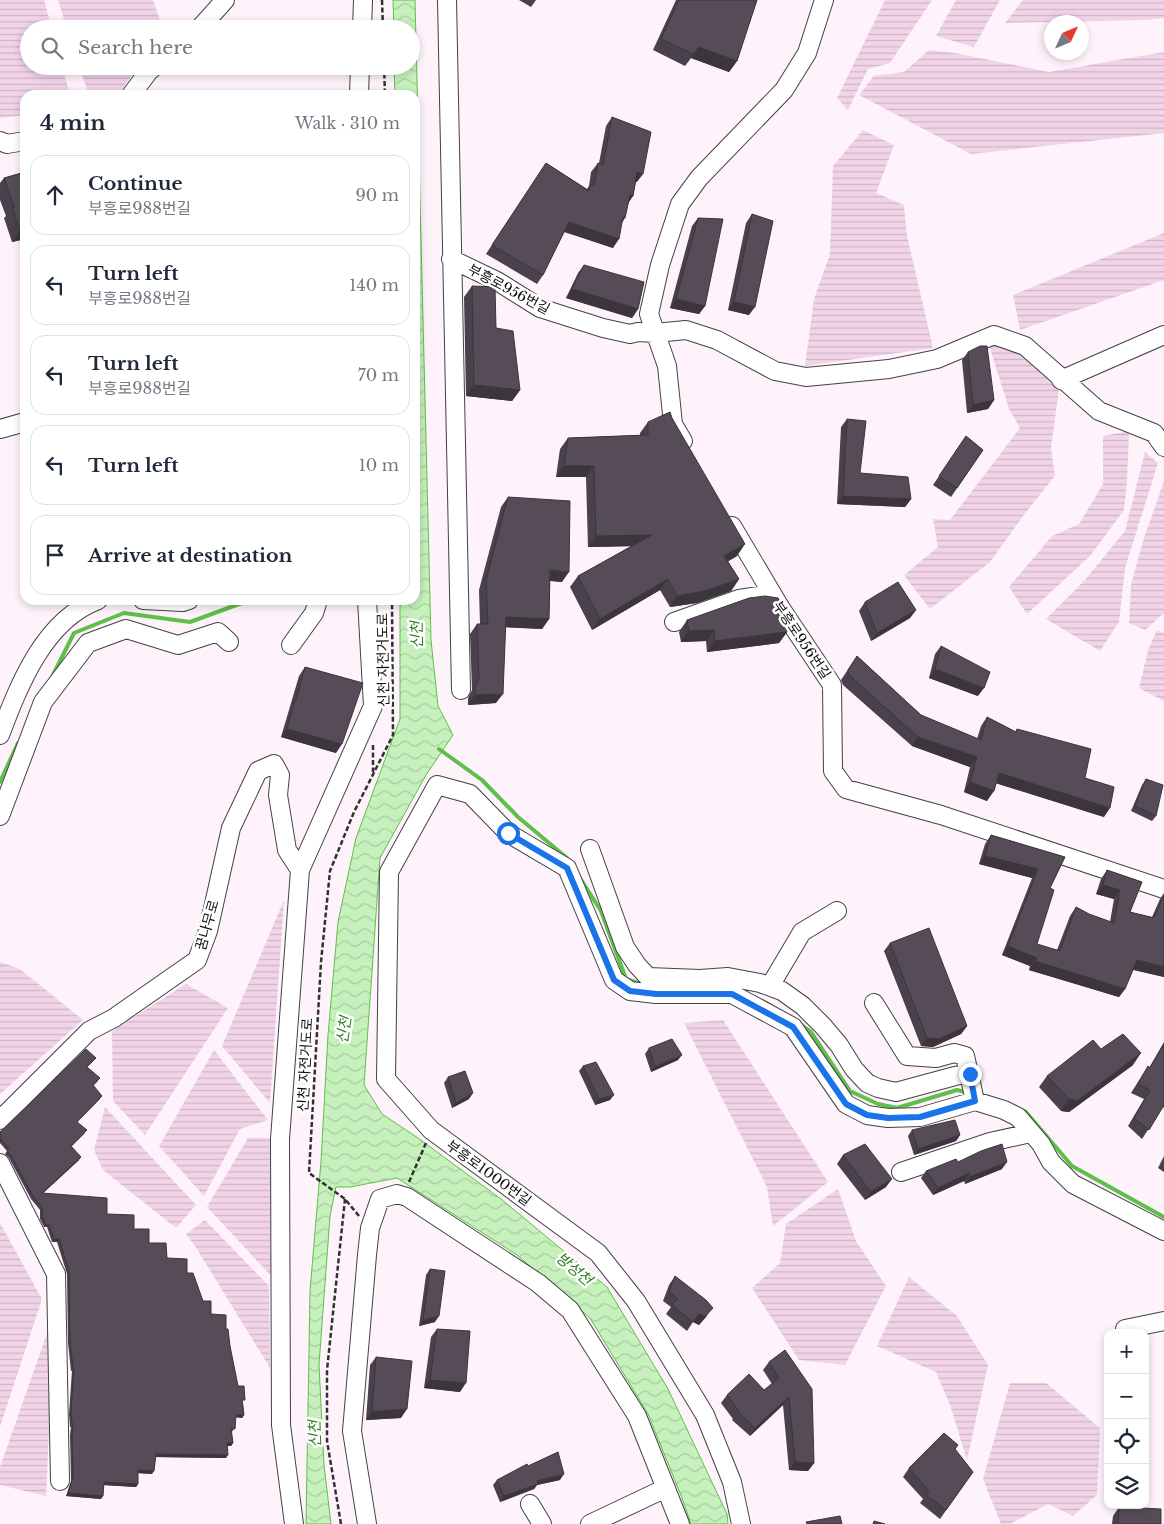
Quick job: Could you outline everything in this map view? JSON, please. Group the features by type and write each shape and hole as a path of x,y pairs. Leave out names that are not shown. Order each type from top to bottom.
{"street":[{"path":"207,20 225,0"},
{"path":"362,20 363,0"},
{"path":"447,0 461,690"},
{"path":"692,458 673,424 667,366 649,314 660,265 680,204 699,178 784,90 807,52 824,0"},
{"path":"136,90 146,75"},
{"path":"359,90 360,75"},
{"path":"0,141 6,144 20,142"},
{"name":"부흥로956번길","path":"451,259 497,281 540,308 630,334 686,330 718,340 775,371 806,377 889,369 937,359 994,335 1024,346 1099,411 1154,433 1164,447"},
{"path":"1061,380 1164,335"},
{"path":"0,429 20,423"},
{"name":"부흥로956번길","path":"721,508 772,594 832,685 833,771 846,789 941,815 1164,888"},
{"path":"674,622 739,599 772,594"},
{"path":"0,735 18,689 46,642 68,616 89,605"},
{"path":"291,645 314,613 316,605"},
{"path":"294,1524 281,1425 280,1139 300,870 373,706 367,605"},
{"path":"0,816 42,702 88,643 126,628 178,645 218,632 229,642"},
{"name":"꿈나무로","path":"0,1120 89,1032 114,1018 196,960 208,930 231,828 258,772 274,764 280,774 278,795 287,850 300,870"},
{"name":"부흥로1000번길","path":"741,1524 732,1482 705,1415 636,1300 598,1253 432,1130 386,1079 389,872 437,785 470,794 508,833 567,868 614,980 630,991 656,994 732,994 793,1027 846,1104 867,1115 888,1118 920,1117 975,1101"},
{"path":"590,849 625,947 636,965 648,977 700,979 728,977 760,983 782,991 803,1006 823,1026 866,1083 878,1088 896,1092 955,1076 970,1074"},
{"path":"770,986 802,932 837,911"},
{"path":"874,1003 907,1056 936,1058 954,1053 966,1056 975,1101 1004,1110 1018,1117 1041,1144 1051,1162 1073,1184 1164,1231"},
{"path":"901,1172 990,1142 1031,1133"},
{"path":"0,1163 56,1274 60,1481"},
{"path":"367,1524 352,1431 367,1255 370,1228 380,1199 397,1194 407,1197 538,1283 570,1310 637,1416 680,1524"},
{"path":"1125,1329 1164,1321"},
{"path":"590,1524 666,1488"},
{"path":"530,1504 542,1524"}],"path":[{"path":"382,0 382,20"},
{"path":"384,75 385,90"},
{"name":"신천 자전거도로","path":"341,1524 327,1441 327,1370 346,1199 309,1173 321,962 330,871 354,812 393,734 392,605"},
{"path":"402,1196 432,1130"}],"shaded area":[{"path":"0,0 44,0 50,20 20,20 20,75 64,75 69,90 20,90 20,116 0,118"},
{"path":"58,0 153,0 160,20 64,20"},
{"path":"885,0 932,0 890,63 868,69 848,110 837,98"},
{"path":"956,0 1000,0 974,47 936,36"},
{"path":"1023,0 1164,0 1164,18 1089,21 1089,15 1044,15 1044,22 1005,23"},
{"path":"929,50 955,53 1049,72 1164,52 1164,133 971,154 859,95 874,76 904,72"},
{"path":"82,75 132,75 121,90 87,90"},
{"path":"863,130 894,145 876,193 904,205 907,236 933,348 805,366 814,299 830,254 833,166"},
{"path":"1164,233 1164,280 1020,330 1013,295"},
{"path":"1002,336 1059,389 1051,448 1055,476 990,562 930,609 904,575 938,547 933,519 950,520 1020,428 1009,409 989,345"},
{"path":"1129,431 1124,510 1090,556 1027,614 1009,587 1052,536 1079,524 1103,484 1103,436"},
{"path":"1145,452 1158,463 1125,568 1119,622 1100,651 1046,619 1084,581 1125,531"},
{"path":"1164,481 1164,613 1145,630 1129,623 1131,585 1143,541"},
{"path":"1157,630 1164,633 1164,701 1139,688 1148,650"},
{"path":"284,900 270,1103 222,1046"},
{"path":"0,962 20,969 83,1020 0,1094"},
{"path":"186,984 228,1008 145,1135 113,1101 112,1031"},
{"path":"723,1020 828,1182 773,1226 767,1187 684,1023"},
{"path":"214,1050 268,1120 240,1129 204,1196 159,1146"},
{"path":"105,1107 196,1205 176,1228 103,1170 94,1150"},
{"path":"248,1138 273,1138 276,1281 207,1207"},
{"path":"838,1189 856,1241 886,1286 845,1365 799,1360 752,1288 780,1263 786,1224"},
{"path":"205,1220 269,1286 270,1368 186,1234"},
{"path":"0,1223 42,1299 0,1427"},
{"path":"909,1277 957,1316 988,1365 967,1460 950,1405 936,1372 877,1346"},
{"path":"50,1325 52,1366 46,1496 0,1485 0,1467"},
{"path":"1010,1383 1046,1383 1100,1428 1097,1495 1073,1516 1048,1504 1010,1524 1001,1524 983,1479"}],"water":[{"path":"393,0 415,0 416,20 394,20"},
{"path":"394,75 417,75 417,90 395,90"},
{"path":"420,200 431,640 438,706 453,735 426,775 380,858 364,1085 382,1114 501,1199 607,1287 668,1389 727,1514 728,1524 691,1524 648,1414 590,1318 517,1255 397,1178 350,1187 336,1187 330,1216 319,1365 324,1465 331,1524 306,1524 310,1291 338,922 356,838 400,719 400,605 420,605"}],"building":[{"path":"679,0 757,0 737,61 699,47 693,54 661,39"},
{"path":"612,117 651,132 643,174 637,172 633,196 630,195 619,239 569,222 543,275 492,245 546,163 589,191 590,185 594,186 598,163 603,165"},
{"path":"20,173 20,231 12,207 14,207 4,178"},
{"path":"752,214 773,221 755,307 734,302"},
{"path":"698,218 723,219 705,306 676,299"},
{"path":"584,265 644,282 638,309 572,289"},
{"path":"472,286 495,287 496,328 513,331 520,390 474,385"},
{"path":"980,346 987,346 994,400 973,405 968,352"},
{"path":"670,412 745,544 724,556 739,579 705,591 677,596 668,579 600,619 578,576 652,535 596,536 594,466 564,466 568,438 648,435 648,422"},
{"path":"847,419 866,421 860,473 908,477 911,499 843,496"},
{"path":"966,436 983,450 957,488 939,476"},
{"path":"508,497 570,501 569,572 550,570 549,619 506,617 503,694 475,695 475,688 479,680 477,624 488,624 486,580"},
{"path":"898,582 916,610 877,633 865,602"},
{"path":"765,596 778,598 783,606 787,632 715,641 714,630 689,631 687,620 749,598"},
{"path":"941,646 990,672 984,688 935,669"},
{"path":"857,656 921,715 981,740 987,717 1016,732 1017,729 1091,749 1085,778 1114,787 1110,808 999,773 994,791 970,782 977,757 918,737 849,675 848,670"},
{"path":"305,667 363,683 342,744 287,729"},
{"path":"1146,779 1163,785 1156,816 1135,806"},
{"path":"991,835 1065,857 1050,888 1054,890 1037,944 1060,951 1076,907 1114,923 1120,890 1103,885 1107,870 1142,882 1130,912 1154,918 1164,895 1164,967 1137,960 1125,989 1035,961 1037,958 1008,946 1038,869 985,856"},
{"path":"929,928 967,1026 939,1039 927,1038 890,943"},
{"path":"1123,1034 1141,1053 1077,1101 1069,1099 1047,1076 1093,1040 1101,1049"},
{"path":"672,1039 682,1055 655,1067 649,1048"},
{"path":"1164,1044 1164,1105 1149,1130 1134,1118 1150,1090 1138,1084"},
{"path":"86,1049 96,1058 87,1067 100,1078 93,1085 102,1096 77,1122 87,1130 71,1146 81,1157 42,1193 107,1198 107,1214 134,1215 134,1229 149,1229 149,1243 166,1243 167,1258 187,1259 187,1273 193,1273 203,1301 211,1301 211,1314 226,1315 226,1329 228,1329 238,1386 244,1386 245,1400 242,1400 244,1415 236,1415 235,1429 231,1428 233,1443 227,1443 228,1455 156,1454 154,1471 138,1470 138,1484 104,1482 103,1496 68,1493 73,1478 73,1424 71,1411 74,1368 70,1340 69,1271 59,1239 54,1239 49,1225 46,1225 42,1216 42,1207 33,1196 7,1151 9,1149 0,1138 0,1132"},
{"path":"596,1062 614,1095 599,1099 583,1066"},
{"path":"465,1071 473,1093 456,1103 448,1077"},
{"path":"955,1120 960,1135 918,1149 912,1130"},
{"path":"865,1144 892,1179 871,1192 843,1155"},
{"path":"1002,1144 1007,1162 970,1177 969,1173 938,1188 926,1171 956,1159 958,1162"},
{"path":"430,1269 445,1271 439,1316 423,1320"},
{"path":"675,1276 706,1300 713,1308 705,1316 699,1314 693,1322 672,1305 678,1299 669,1292"},
{"path":"437,1329 470,1331 466,1383 430,1380"},
{"path":"785,1350 812,1389 814,1463 795,1462 789,1397 755,1428 738,1412 727,1395 749,1374 764,1390 779,1378 769,1362"},
{"path":"376,1357 412,1361 407,1409 372,1412"},
{"path":"944,1433 958,1445 955,1449 973,1472 946,1510 926,1495 929,1491 909,1468"},
{"path":"558,1452 564,1474 537,1481 538,1484 504,1496 497,1480 527,1464 528,1466"},
{"path":"1119,1509 1161,1509 1161,1524 1118,1524"},
{"path":"840,1516 842,1524 807,1524 806,1522"},
{"path":"874,1521 885,1524 873,1524"}],"waterway":[{"path":"52,677 74,633 124,613 190,622 236,605"},
{"path":"0,782 18,743"},
{"path":"439,749 482,780 518,817 570,862"},
{"path":"580,878 601,911 626,979 644,985"},
{"path":"756,998 770,1005"},
{"path":"801,1025 811,1032 850,1091 878,1104 897,1108 957,1090 969,1093"},
{"path":"1023,1111 1026,1112 1072,1166 1164,1217"}],"route":[{"path":"508,833 567,868 614,980 630,991 656,994 732,994 793,1027 846,1104 867,1115 888,1118 920,1117 975,1101 970,1074"}],"water label":[{"name":"신천","path":"417,635"},
{"name":"신천","path":"344,1030"},
{"name":"방성천","path":"574,1269"},
{"name":"신천","path":"315,1434"}]}
